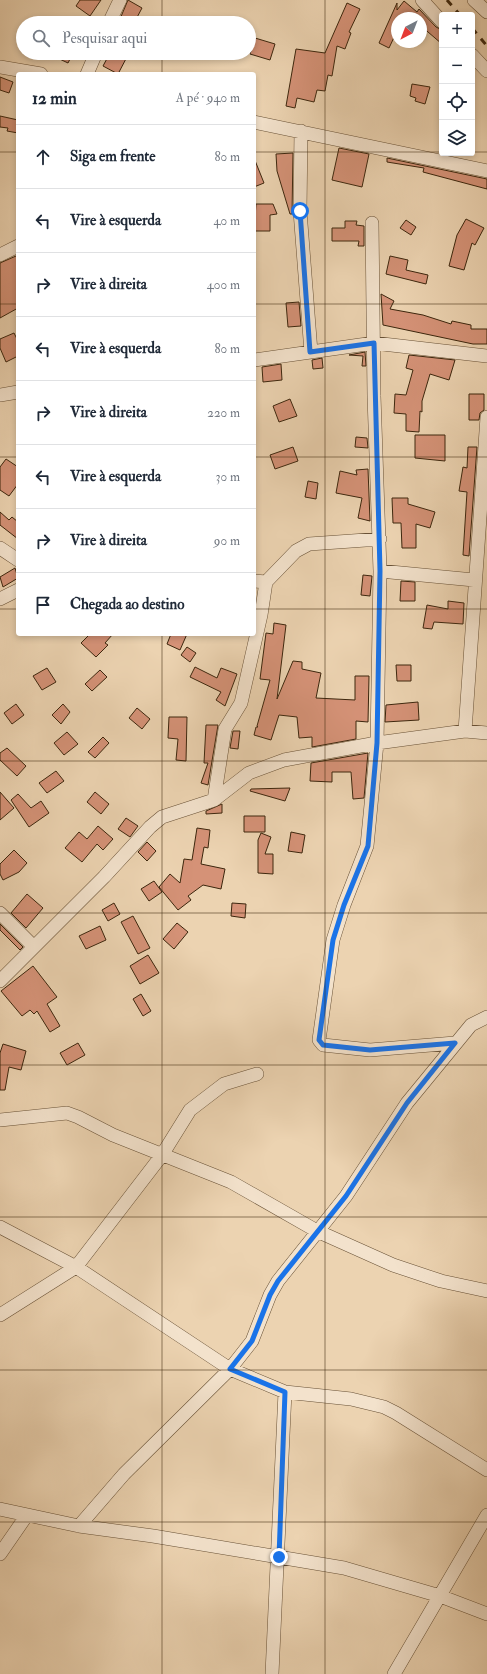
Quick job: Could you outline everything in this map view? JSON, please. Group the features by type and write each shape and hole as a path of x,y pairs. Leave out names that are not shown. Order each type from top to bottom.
{"street":[{"path":"113,16 120,0"},
{"path":"422,0 439,19"},
{"path":"474,0 487,12"},
{"path":"475,58 487,72"},
{"path":"88,72 93,60"},
{"path":"0,67 29,72"},
{"path":"256,124 487,171"},
{"path":"301,132 300,211 310,352"},
{"path":"372,223 380,539 377,743 368,846 344,905 333,940 319,1040 323,1045 370,1050 455,1043"},
{"path":"0,255 16,247"},
{"path":"256,360 374,343 487,356"},
{"path":"0,395 16,392"},
{"path":"465,731 474,580 487,417"},
{"path":"214,800 224,729 241,703 261,615 260,582 296,551 309,544 380,539"},
{"path":"0,548 16,559"},
{"path":"380,571 474,580"},
{"path":"0,599 16,591"},
{"path":"0,981 104,877 150,827 162,818 214,800 249,773 284,760 377,743 465,731 487,733"},
{"path":"0,913 34,946"},
{"path":"79,1526 124,1474 230,1369 252,1341 270,1295 278,1281 346,1196 407,1103 471,1025 487,1017"},
{"path":"0,1315 76,1267 162,1155 190,1110 224,1084 257,1074"},
{"path":"0,1120 67,1113 113,1135 231,1182 317,1231 393,1265 441,1281 487,1291"},
{"path":"0,1227 76,1267 230,1369 285,1392 351,1399 384,1407 487,1470"},
{"path":"272,1674 272,1650 279,1557 285,1392"},
{"path":"0,1509 79,1526 344,1568 440,1596 487,1614"},
{"path":"0,1554 27,1515"},
{"path":"394,1674 487,1515"}],"building":[{"path":"80,0 101,0 90,16 76,6"},
{"path":"128,0 142,8 138,16 121,16"},
{"path":"404,1 417,12 393,12 397,3 397,10"},
{"path":"347,3 360,9 349,32 351,33 345,49 337,46 332,76 328,75 325,91 317,90 314,102 297,98 295,108 286,106 296,49 325,53"},
{"path":"391,16 391,44 389,48 379,43"},
{"path":"427,17 439,28 439,41 427,31"},
{"path":"256,38 275,44 270,60 256,56"},
{"path":"62,60 70,60 68,63"},
{"path":"106,60 125,60 119,72 114,72 103,66"},
{"path":"0,77 13,82 9,93 0,90"},
{"path":"412,84 430,87 425,104 415,101 416,98 410,96"},
{"path":"0,116 16,120 16,133 7,131 8,128 0,127"},
{"path":"339,148 369,154 362,187 332,180"},
{"path":"293,153 292,214 290,214 277,171 276,154"},
{"path":"387,158 487,179 487,189 423,172 424,168 387,162"},
{"path":"256,163 264,183 256,186"},
{"path":"256,204 273,204 277,214 270,215 270,231 256,231"},
{"path":"466,219 484,228 475,245 472,243 464,270 449,266 457,235"},
{"path":"406,220 416,227 411,235 400,228"},
{"path":"345,221 357,221 356,225 364,226 364,246 358,246 359,241 332,241 332,228 345,228"},
{"path":"16,256 16,309 0,318 0,263"},
{"path":"390,256 408,260 406,270 428,275 426,284 386,274"},
{"path":"381,294 394,301 390,309 423,315 451,324 452,321 471,325 471,329 487,329 487,344 473,344 383,325"},
{"path":"299,302 301,326 288,327 286,303"},
{"path":"14,333 16,337 16,357 6,362 0,348 0,339"},
{"path":"365,352 366,366 362,366 363,356 349,355"},
{"path":"409,355 455,360 449,380 430,374 422,401 422,412 420,411 419,432 406,431 406,414 394,413 395,394 406,395 413,370 406,368"},
{"path":"322,358 323,368 313,369 312,360"},
{"path":"281,364 282,380 263,382 262,367"},
{"path":"469,394 484,394 484,410 480,413 479,420 469,420"},
{"path":"290,399 297,416 279,422 273,406"},
{"path":"415,435 445,435 445,461 415,458"},
{"path":"356,437 367,438 368,448 355,447"},
{"path":"293,447 298,461 275,469 270,455"},
{"path":"468,447 477,447 469,556 463,555 467,492 459,491 463,467 467,468"},
{"path":"6,459 16,466 16,487 9,496 0,490 0,467"},
{"path":"368,469 370,521 358,518 362,498 336,493 340,471 357,475 356,470"},
{"path":"308,481 318,483 316,499 305,497"},
{"path":"392,498 408,498 408,504 435,512 430,528 416,524 416,548 402,548 401,523 393,523"},
{"path":"0,512 9,520 12,517 16,520 16,537 0,525"},
{"path":"15,568 16,579 3,587 0,577"},
{"path":"363,575 372,576 370,596 361,595"},
{"path":"401,581 415,582 415,601 400,601"},
{"path":"448,601 464,603 463,624 434,622 432,629 423,628 427,605 448,609"},
{"path":"274,623 286,625 277,699 293,661 302,662 302,669 321,673 316,698 355,700 355,676 369,676 368,722 356,721 356,739 312,747 312,737 299,738 297,717 279,715 271,740 254,735 256,727 258,727 257,726 270,680 260,679 266,633 273,634"},
{"path":"88,636 111,636 105,643 108,645 96,657 81,643"},
{"path":"170,636 186,636 180,650 167,644"},
{"path":"187,647 196,653 190,662 181,655"},
{"path":"396,665 411,665 411,681 397,681"},
{"path":"195,667 217,678 221,668 237,674 225,706 216,700 221,692 190,677"},
{"path":"47,668 56,682 42,690 33,676"},
{"path":"100,670 107,677 92,691 85,684"},
{"path":"418,702 419,720 385,722 386,705"},
{"path":"16,704 24,715 12,724 4,713"},
{"path":"63,704 70,712 61,724 52,715"},
{"path":"137,708 150,719 142,729 129,718"},
{"path":"169,717 187,717 186,761 176,760 178,739 168,738"},
{"path":"206,725 218,725 208,785 201,783 208,763 204,763"},
{"path":"233,731 240,731 238,749 230,748"},
{"path":"67,732 78,744 64,755 54,743"},
{"path":"103,737 109,743 95,758 88,752"},
{"path":"7,748 26,766 17,776 0,760 0,753"},
{"path":"368,753 364,798 353,799 351,772 332,772 332,782 310,781 311,763"},
{"path":"56,771 64,781 47,793 39,783"},
{"path":"290,788 285,801 250,791 251,789"},
{"path":"0,792 14,808 0,820"},
{"path":"95,792 109,804 101,814 87,802"},
{"path":"18,794 31,808 41,801 49,813 29,827 11,800"},
{"path":"222,804 222,813 206,814 206,811"},
{"path":"244,816 265,816 265,832 244,832"},
{"path":"126,818 138,826 130,837 118,829"},
{"path":"98,826 113,839 103,850 97,844 82,862 65,848 79,832 87,839"},
{"path":"197,828 210,830 208,848 204,847 201,864 225,869 221,889 203,885 188,896 191,900 178,910 159,887 170,874 180,883 184,859 192,860"},
{"path":"291,832 305,835 302,853 288,851"},
{"path":"261,833 271,837 265,854 273,854 273,874 258,873 258,840"},
{"path":"147,842 156,851 147,861 138,852"},
{"path":"14,850 27,863 19,872 3,880 0,874 0,864"},
{"path":"154,881 162,892 149,901 141,889"},
{"path":"27,894 43,908 26,928 11,913"},
{"path":"114,903 120,914 108,921 102,910"},
{"path":"232,903 246,904 245,918 231,916"},
{"path":"133,916 150,948 138,954 121,922"},
{"path":"177,923 188,932 174,949 163,939"},
{"path":"0,924 23,947 20,950 0,930"},
{"path":"100,926 106,940 86,949 79,936"},
{"path":"148,955 159,973 140,984 130,966"},
{"path":"33,966 57,997 47,1004 60,1026 50,1032 37,1011 34,1014 30,1010 22,1016 1,991"},
{"path":"141,994 151,1011 143,1016 133,999"},
{"path":"78,1043 85,1055 67,1065 60,1053"},
{"path":"3,1044 26,1051 21,1070 9,1067 5,1090 0,1090 0,1053"}],"railway":[{"path":"447,0 457,12"},
{"path":"475,32 487,46"}],"route":[{"path":"279,1557 285,1392 230,1369 252,1341 270,1295 278,1281 346,1196 407,1103 455,1043 370,1050 323,1045 319,1040 333,940 344,905 368,846 377,743 380,539 374,396 374,343 310,352 300,211"}]}
